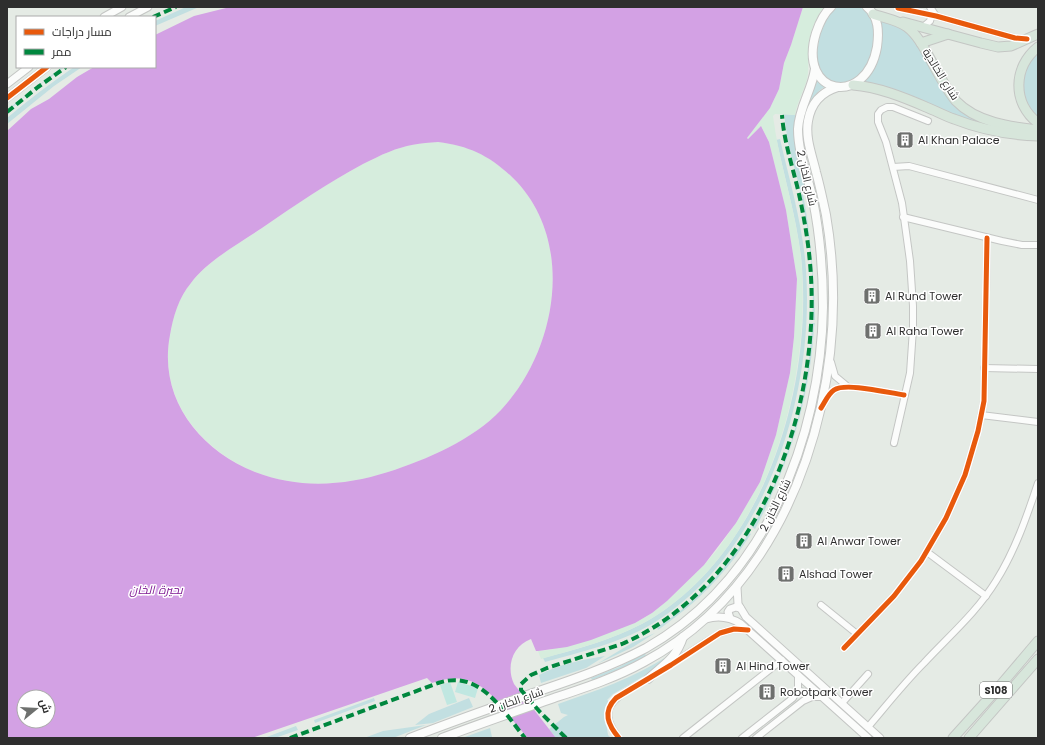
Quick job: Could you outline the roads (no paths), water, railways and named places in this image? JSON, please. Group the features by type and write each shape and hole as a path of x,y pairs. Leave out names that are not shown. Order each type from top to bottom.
{"main road":[{"path":"831,7 822,18 815,36 813,54 815,69 822,80 828,84 838,87 853,85 864,76 870,66 875,53 878,28 876,20 870,10"},
{"name":"شارع الخالدية","path":"870,10 907,27 921,43 948,89 956,100 966,109 976,116 991,121 1038,130"},
{"path":"892,20 931,22 948,34 981,44 998,47 1011,46 1038,34"},
{"path":"921,43 948,34"},
{"path":"1038,47 1028,56 1024,64 1019,77 1019,86 1020,96 1025,109 1038,123"},
{"name":"شارع الخان 2","path":"410,738 606,667 646,647 673,630 697,611 727,580 745,558 767,523 785,487 811,408 821,338 822,288 819,238 810,189 800,150 798,131 800,112 812,82 815,69"},
{"name":"شارع الخالدية","path":"853,85 872,88 905,98 972,126 1016,135 1038,136"},
{"name":"شارع الخان 2","path":"442,738 629,670 656,656 683,637 706,618 737,587 759,557 781,520 806,460 821,408 832,333 833,300 830,250 822,198 808,140 808,127 811,110 816,101 826,92 838,87"},
{"path":"1016,135 1038,141"},
{"path":"648,679 672,659 678,651 683,637"},
{"name":"S108","path":"953,738 1038,641"},
{"name":"S108","path":"969,738 1038,659"}],"street":[{"path":"106,16 122,7"},
{"path":"131,16 148,7"},
{"path":"930,7 931,22"},
{"path":"898,8 909,9 931,22 1027,39"},
{"path":"7,84 28,68"},
{"path":"7,98 45,68"},
{"path":"894,443 910,374 913,306 910,261 904,217 885,136 878,122 878,117 884,108 893,107 928,121"},
{"path":"893,167 909,166 1038,200"},
{"path":"904,217 1012,244 1038,245"},
{"path":"844,648 894,596 927,552 956,497 969,461 984,401 987,238"},
{"path":"829,359 835,376 847,386"},
{"path":"984,368 1038,369"},
{"path":"821,408 831,392 837,388 847,386 904,395"},
{"path":"981,414 1038,422"},
{"path":"868,727 924,662 976,610 986,596 1013,550 1035,499 1038,483"},
{"path":"927,552 986,596"},
{"path":"737,587 740,608 746,617 880,738"},
{"path":"821,605 857,634"},
{"path":"730,618 728,612 730,609 736,606 740,608"},
{"path":"706,618 730,618 738,622 868,738"},
{"path":"619,738 609,724 608,714 610,707 616,698 720,633 734,629 748,630"},
{"path":"683,738 782,660"},
{"path":"842,703 868,674"},
{"path":"742,738 793,698 797,693 798,675"},
{"path":"797,693 800,691 804,692 807,694 806,699"},
{"path":"756,738 806,699 823,697"}],"water":[{"name":"بحيرة الخان","path":"230,7 803,7 784,63 779,89 770,108 747,138 748,139 761,126 769,142 786,210 797,279 794,337 790,373 776,435 760,482 736,523 704,565 667,601 652,613 635,623 591,640 567,647 536,651 531,639 524,642 515,652 511,664 514,684 556,738 528,738 487,691 472,682 463,679 454,679 432,683 427,678 252,738 7,738 7,131 31,109 49,99 77,77 92,68 156,68 156,35 194,16","holes":["438,142 460,146 479,153 504,170 513,178 533,203 546,232 552,263 552,294 546,326 536,357 520,385 501,410 477,430 433,455 388,472 371,477 338,483 305,483 272,477 255,472 234,462 216,450 200,435 187,418 177,400 170,379 168,358 173,321 183,294 198,275 224,253 312,194 350,171 379,156 401,148 425,143"]}],"place":[{"name":"Al Khan Palace","path":"905,140"},
{"name":"Al Rund Tower","path":"872,296"},
{"name":"Al Raha Tower","path":"873,331"},
{"name":"Al Anwar Tower","path":"804,541"},
{"name":"Alshad Tower","path":"786,574"},
{"name":"Al Hind Tower","path":"723,666"},
{"name":"Robotpark Tower","path":"767,692"}]}
